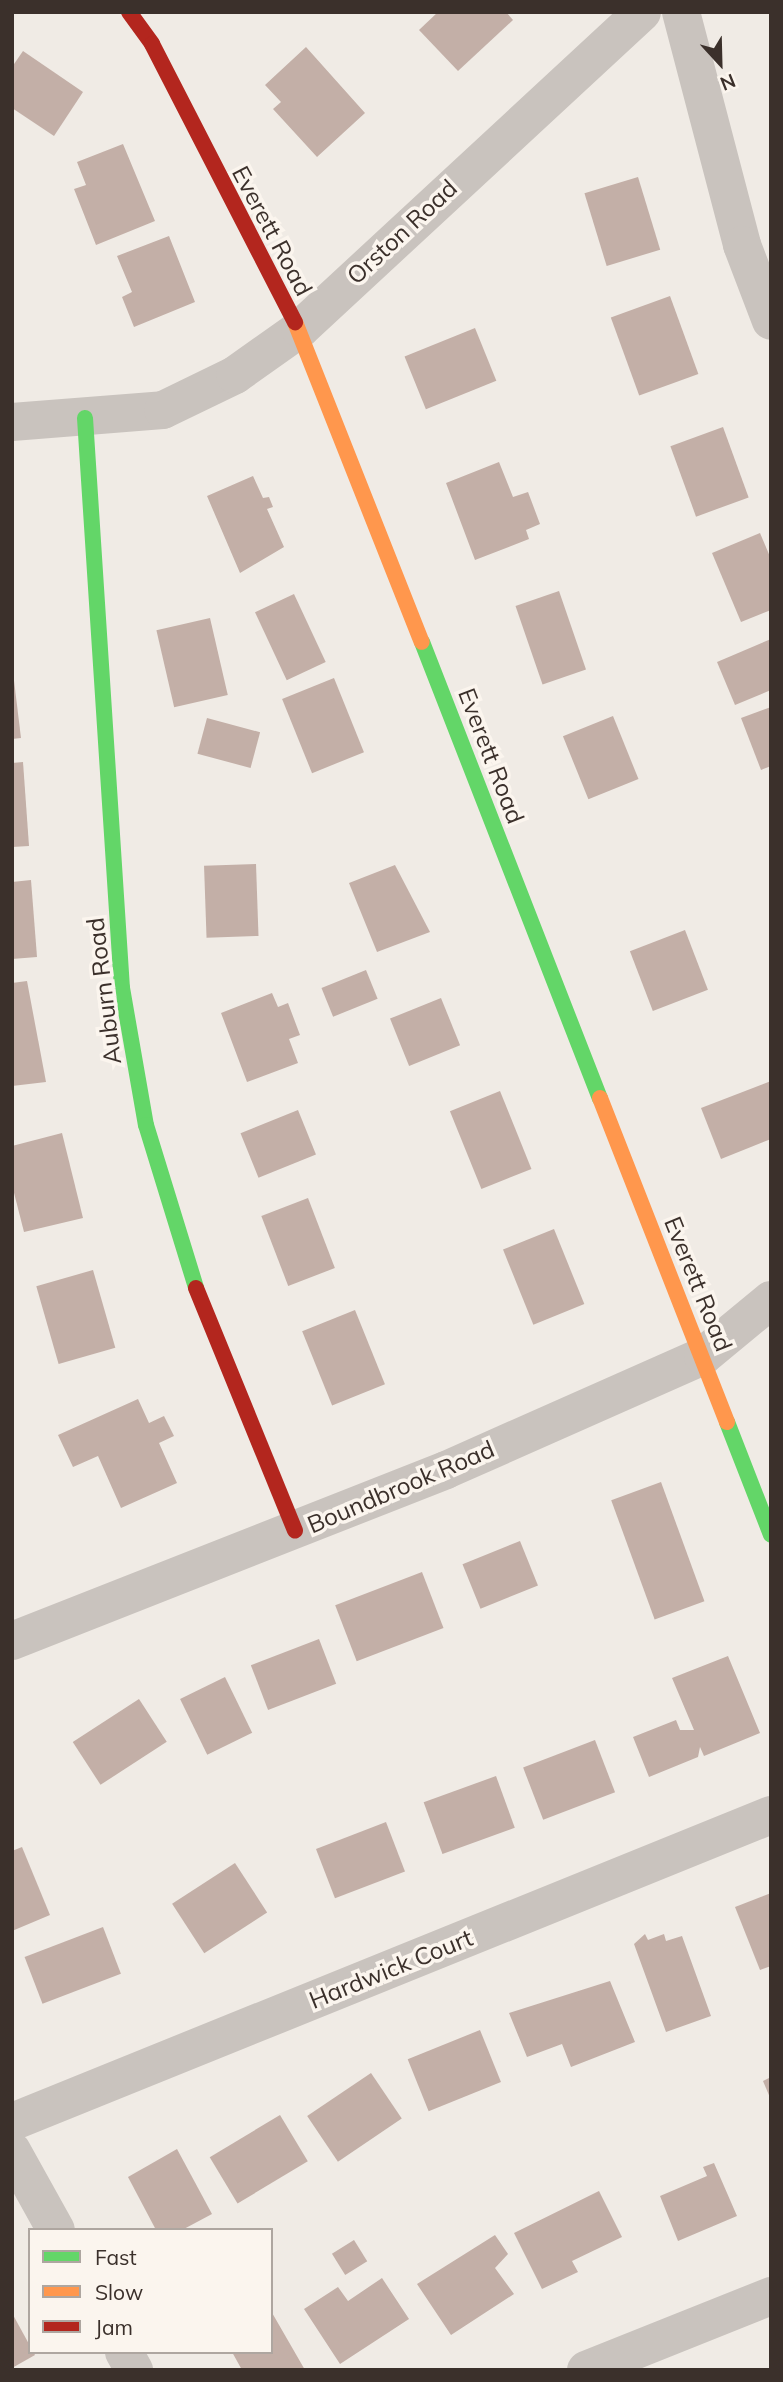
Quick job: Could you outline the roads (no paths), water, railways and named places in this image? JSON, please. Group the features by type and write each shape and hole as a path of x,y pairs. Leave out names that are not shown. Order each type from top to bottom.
{"street":[{"name":"Everett Road","path":"129,12 152,44 275,291 300,329 771,1535"},
{"name":"Orston Road","path":"12,422 163,410 235,375 300,329 642,12"},
{"path":"681,12 741,245 771,321"},
{"name":"Auburn Road","path":"85,418 122,988 146,1125 209,1331 295,1531"},
{"name":"Boundbrook Road","path":"12,1641 295,1531 703,1356 771,1300"},
{"name":"Hardwick Court","path":"12,2122 771,1815"},
{"path":"12,2151 55,2228"},
{"path":"586,2370 771,2295"},
{"path":"125,2354 134,2370"}]}
